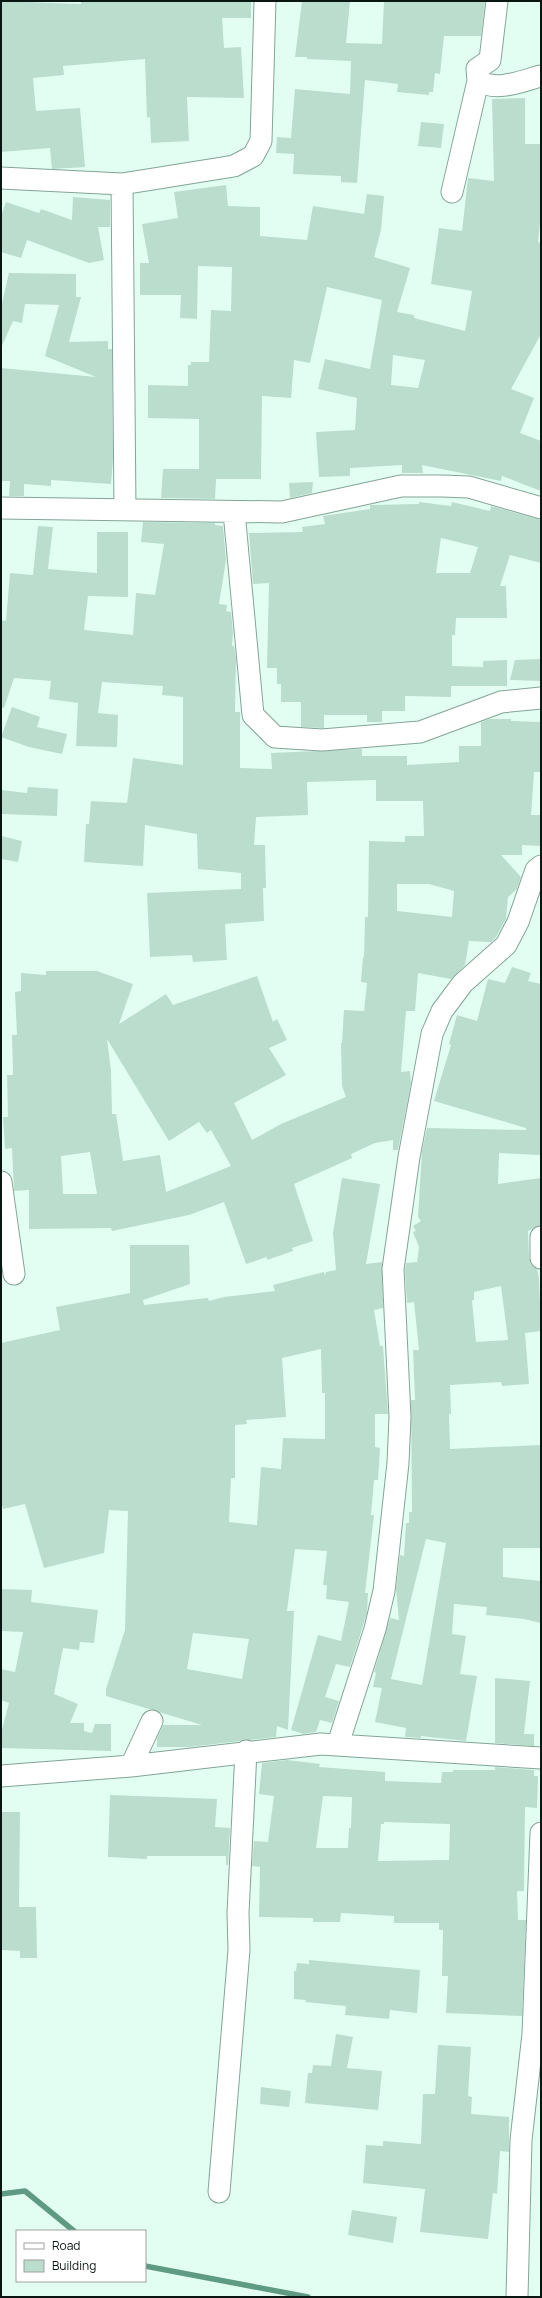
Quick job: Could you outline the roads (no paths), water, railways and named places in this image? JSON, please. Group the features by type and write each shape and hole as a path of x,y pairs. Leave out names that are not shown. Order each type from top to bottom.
{"street":[{"path":"1,178 122,184 234,166 253,156 261,141 266,1"},
{"path":"452,192 478,81 477,69 490,60 497,1"},
{"path":"478,81 487,86 501,86 541,76"},
{"path":"122,184 125,509"},
{"path":"1,508 282,512 402,486 469,487 540,506"},
{"path":"234,512 253,715 275,737 322,740 420,732 501,702 541,698"},
{"path":"338,1744 375,1629 384,1590 398,1463 400,1416 393,1269 409,1157 432,1034 442,1011 463,983 506,945 518,922 536,870 541,866"},
{"path":"1,1182 14,1274"},
{"path":"541,1237 541,1258"},
{"path":"131,1766 152,1721"},
{"path":"1,1776 131,1766 246,1751 338,1744 541,1758"},
{"path":"220,2192 239,1950 238,1913 246,1751"},
{"path":"517,2296 520,2140 534,2034 541,1833"}],"waterway":[{"path":"1,2194 25,2191 73,2230"},
{"path":"146,2266 308,2297"}]}
